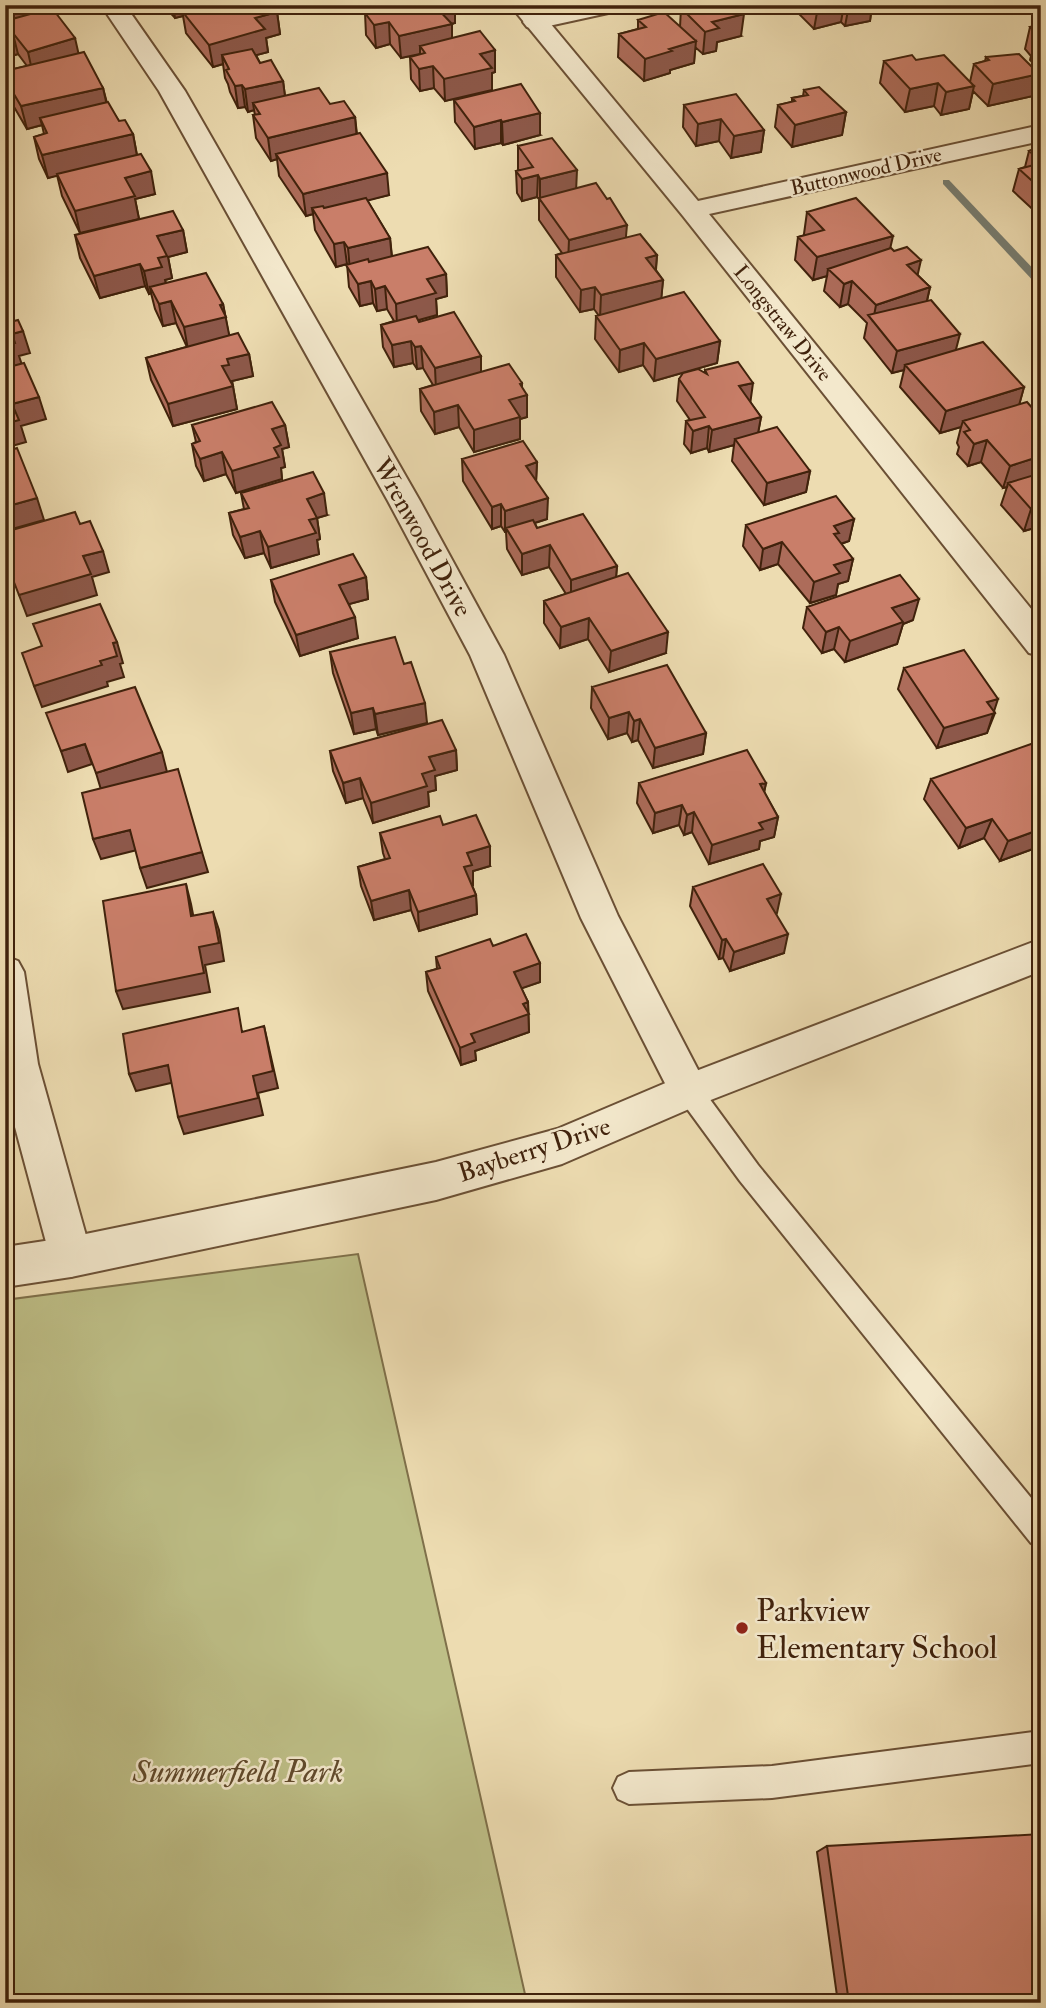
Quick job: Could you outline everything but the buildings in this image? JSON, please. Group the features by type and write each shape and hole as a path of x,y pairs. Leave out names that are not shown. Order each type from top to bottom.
{"street":[{"name":"Wrenwood Drive","path":"113,5 172,91 404,501 487,654 600,918 688,1091"},
{"path":"528,14 614,5"},
{"name":"Longstraw Drive","path":"528,14 692,210 1041,644"},
{"name":"Buttonwood Drive","path":"692,210 1041,133"},
{"name":"Bayberry Drive","path":"5,1267 71,1257 436,1181 562,1146 688,1091 1041,955"},
{"path":"5,972 18,1064 71,1257"}],"lane":[{"path":"688,1091 749,1173 1041,1533"},
{"path":"629,1788 772,1782 1041,1748"}],"green space":[{"name":"Summerfield Park","path":"358,1254 527,2003 5,2003 5,1300"}],"waterway":[{"path":"946,182 1041,283"}],"place":[{"name":"Parkview Elementary School","path":"742,1628"}]}
